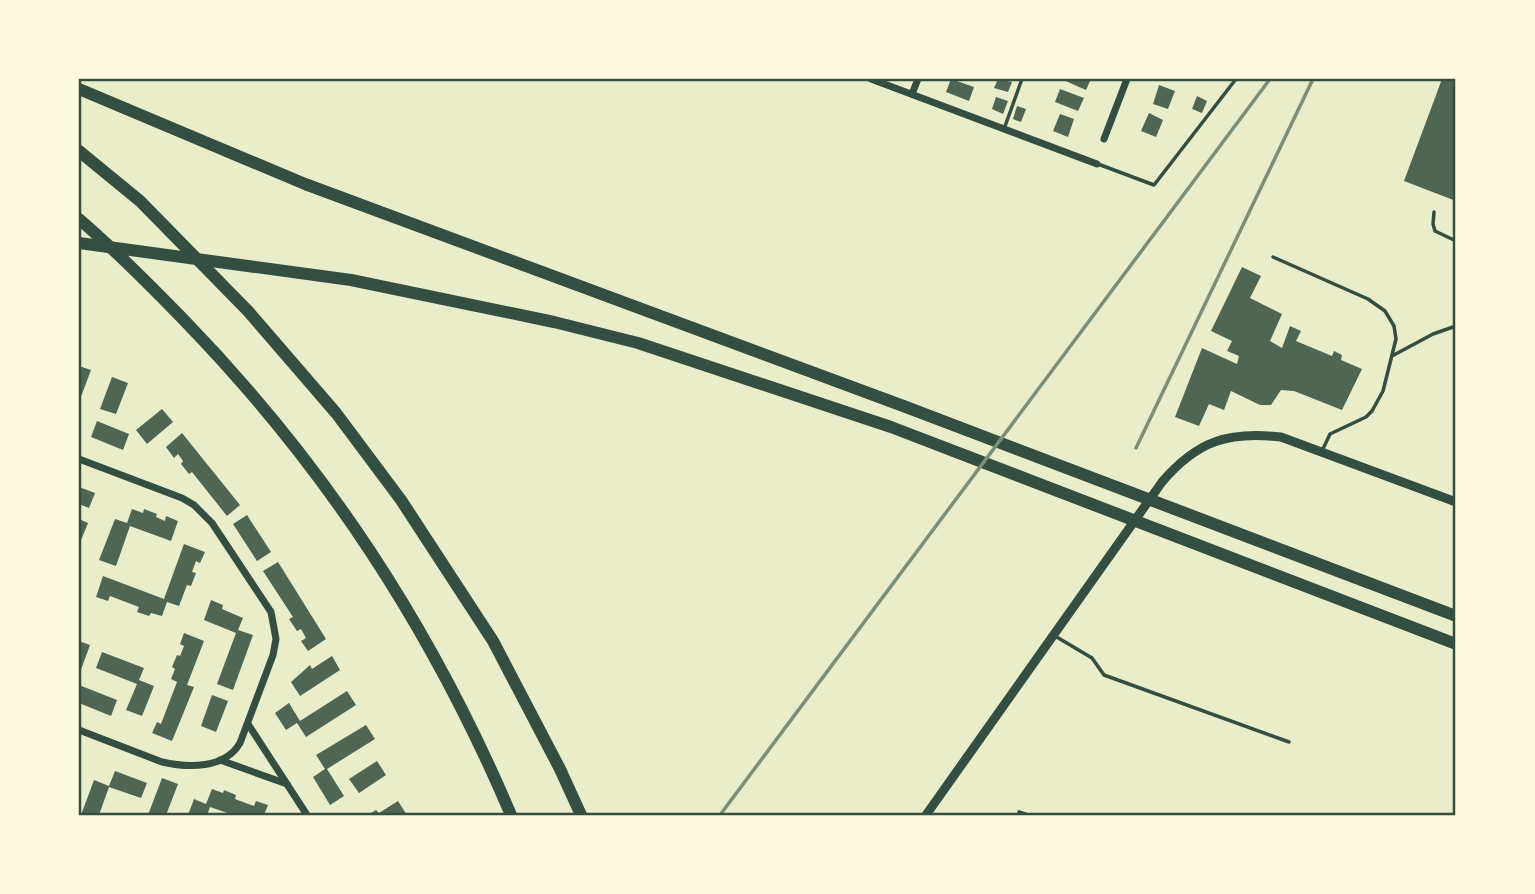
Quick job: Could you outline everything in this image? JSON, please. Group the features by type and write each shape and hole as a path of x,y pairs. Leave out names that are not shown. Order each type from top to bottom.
{"highway":[{"path":"79,89 305,184 906,407 1456,616"},
{"path":"79,151 140,201 176,237 248,311 336,413 401,500 493,641 578,810"},
{"path":"79,219 155,290 224,361 292,442 347,516 401,598 449,681 474,729 510,814"},
{"path":"79,243 351,280 566,325 650,347 891,427 1456,644"}],"street":[{"path":"871,79 1097,164"},
{"path":"912,94 918,79"},
{"path":"1104,139 1127,79"},
{"path":"926,815 1162,482 1178,463 1196,451 1216,440 1255,434 1281,437 1456,502"},
{"path":"79,459 194,505 212,523 271,612 276,639 248,724 235,751 219,760 192,766 162,762 79,730"},
{"path":"248,724 304,814"},
{"path":"219,760 287,784"}],"lane":[{"path":"1003,129 1022,79"},
{"path":"1097,164 1154,185 1236,79"},
{"path":"1434,212 1435,231 1456,241"},
{"path":"1273,257 1368,299 1385,311 1394,326 1396,340 1383,391 1372,411 1366,417 1330,434 1322,451"},
{"path":"1392,356 1433,334 1456,326"},
{"path":"1054,635 1092,658 1104,674 1289,742"},
{"path":"1019,812 1028,815"}],"building":[{"path":"951,79 974,87 969,101 946,92"},
{"path":"998,79 1012,82 1008,92 994,88"},
{"path":"1061,79 1091,79 1086,90"},
{"path":"1442,79 1456,79 1456,201 1404,181"},
{"path":"1159,85 1175,91 1168,109 1153,104"},
{"path":"1060,89 1084,98 1078,111 1055,102"},
{"path":"1197,96 1207,101 1202,113 1192,109"},
{"path":"996,97 1008,101 1003,114 992,109"},
{"path":"1017,106 1026,109 1021,122 1013,119"},
{"path":"1149,113 1163,120 1156,137 1141,131"},
{"path":"1060,114 1074,119 1068,137 1053,131"},
{"path":"1242,267 1261,276 1250,298 1282,314 1270,341 1282,348 1290,326 1301,331 1296,341 1332,356 1334,351 1342,355 1341,360 1362,369 1342,410 1294,391 1281,390 1271,405 1260,405 1231,391 1224,410 1209,404 1199,426 1175,417 1202,348 1237,364 1239,356 1227,351 1232,341 1211,331"},
{"path":"79,366 91,370 79,402"},
{"path":"112,377 128,383 116,414 100,409"},
{"path":"162,409 173,422 147,444 136,430"},
{"path":"97,421 129,434 123,450 91,437"},
{"path":"182,433 240,505 227,516 192,472 189,474 181,464 183,461 178,454 174,458 166,447"},
{"path":"79,487 95,493 89,508 79,504"},
{"path":"132,509 143,513 144,509 157,514 156,517 165,521 166,516 178,521 171,541 130,526 116,566 99,560 115,519 127,523"},
{"path":"247,515 271,552 257,561 233,524"},
{"path":"79,519 88,523 79,545"},
{"path":"184,544 205,552 200,563 196,561 192,572 196,573 191,586 187,585 179,606 167,602 162,616 151,613 149,616 137,612 139,607 110,596 108,601 96,597 103,576 164,599"},
{"path":"278,562 326,639 308,651 301,641 306,638 301,629 297,631 289,619 293,617 263,571"},
{"path":"211,600 223,605 222,609 243,618 238,630 253,635 233,690 217,684 236,633 204,620"},
{"path":"184,633 204,641 187,685 194,687 172,741 152,733 157,722 161,724 177,682 171,679 175,669 172,667 184,646 180,644"},
{"path":"79,641 90,645 79,675"},
{"path":"102,652 144,668 139,680 154,686 142,716 126,710 137,684 96,668"},
{"path":"332,656 340,670 300,696 291,682 310,665 312,669"},
{"path":"79,685 117,700 111,716 79,703"},
{"path":"347,691 356,705 306,737 297,723 286,730 275,713 289,703 300,721"},
{"path":"212,695 228,701 216,732 201,726"},
{"path":"366,725 375,739 327,769 344,796 330,805 313,777 325,769 316,755"},
{"path":"377,761 386,775 359,793 349,779"},
{"path":"115,771 147,783 141,798 109,787 99,815 81,815 94,780 109,786"},
{"path":"162,778 178,784 166,815 148,815"},
{"path":"212,789 223,793 224,790 236,795 235,799 254,806 256,801 268,805 264,815 233,815 210,807 207,815 188,815 194,799 206,804"},
{"path":"398,801 407,815 368,815 376,810 379,813"}],"railway":[{"path":"720,815 1270,79"},
{"path":"1136,448 1313,79"}]}
